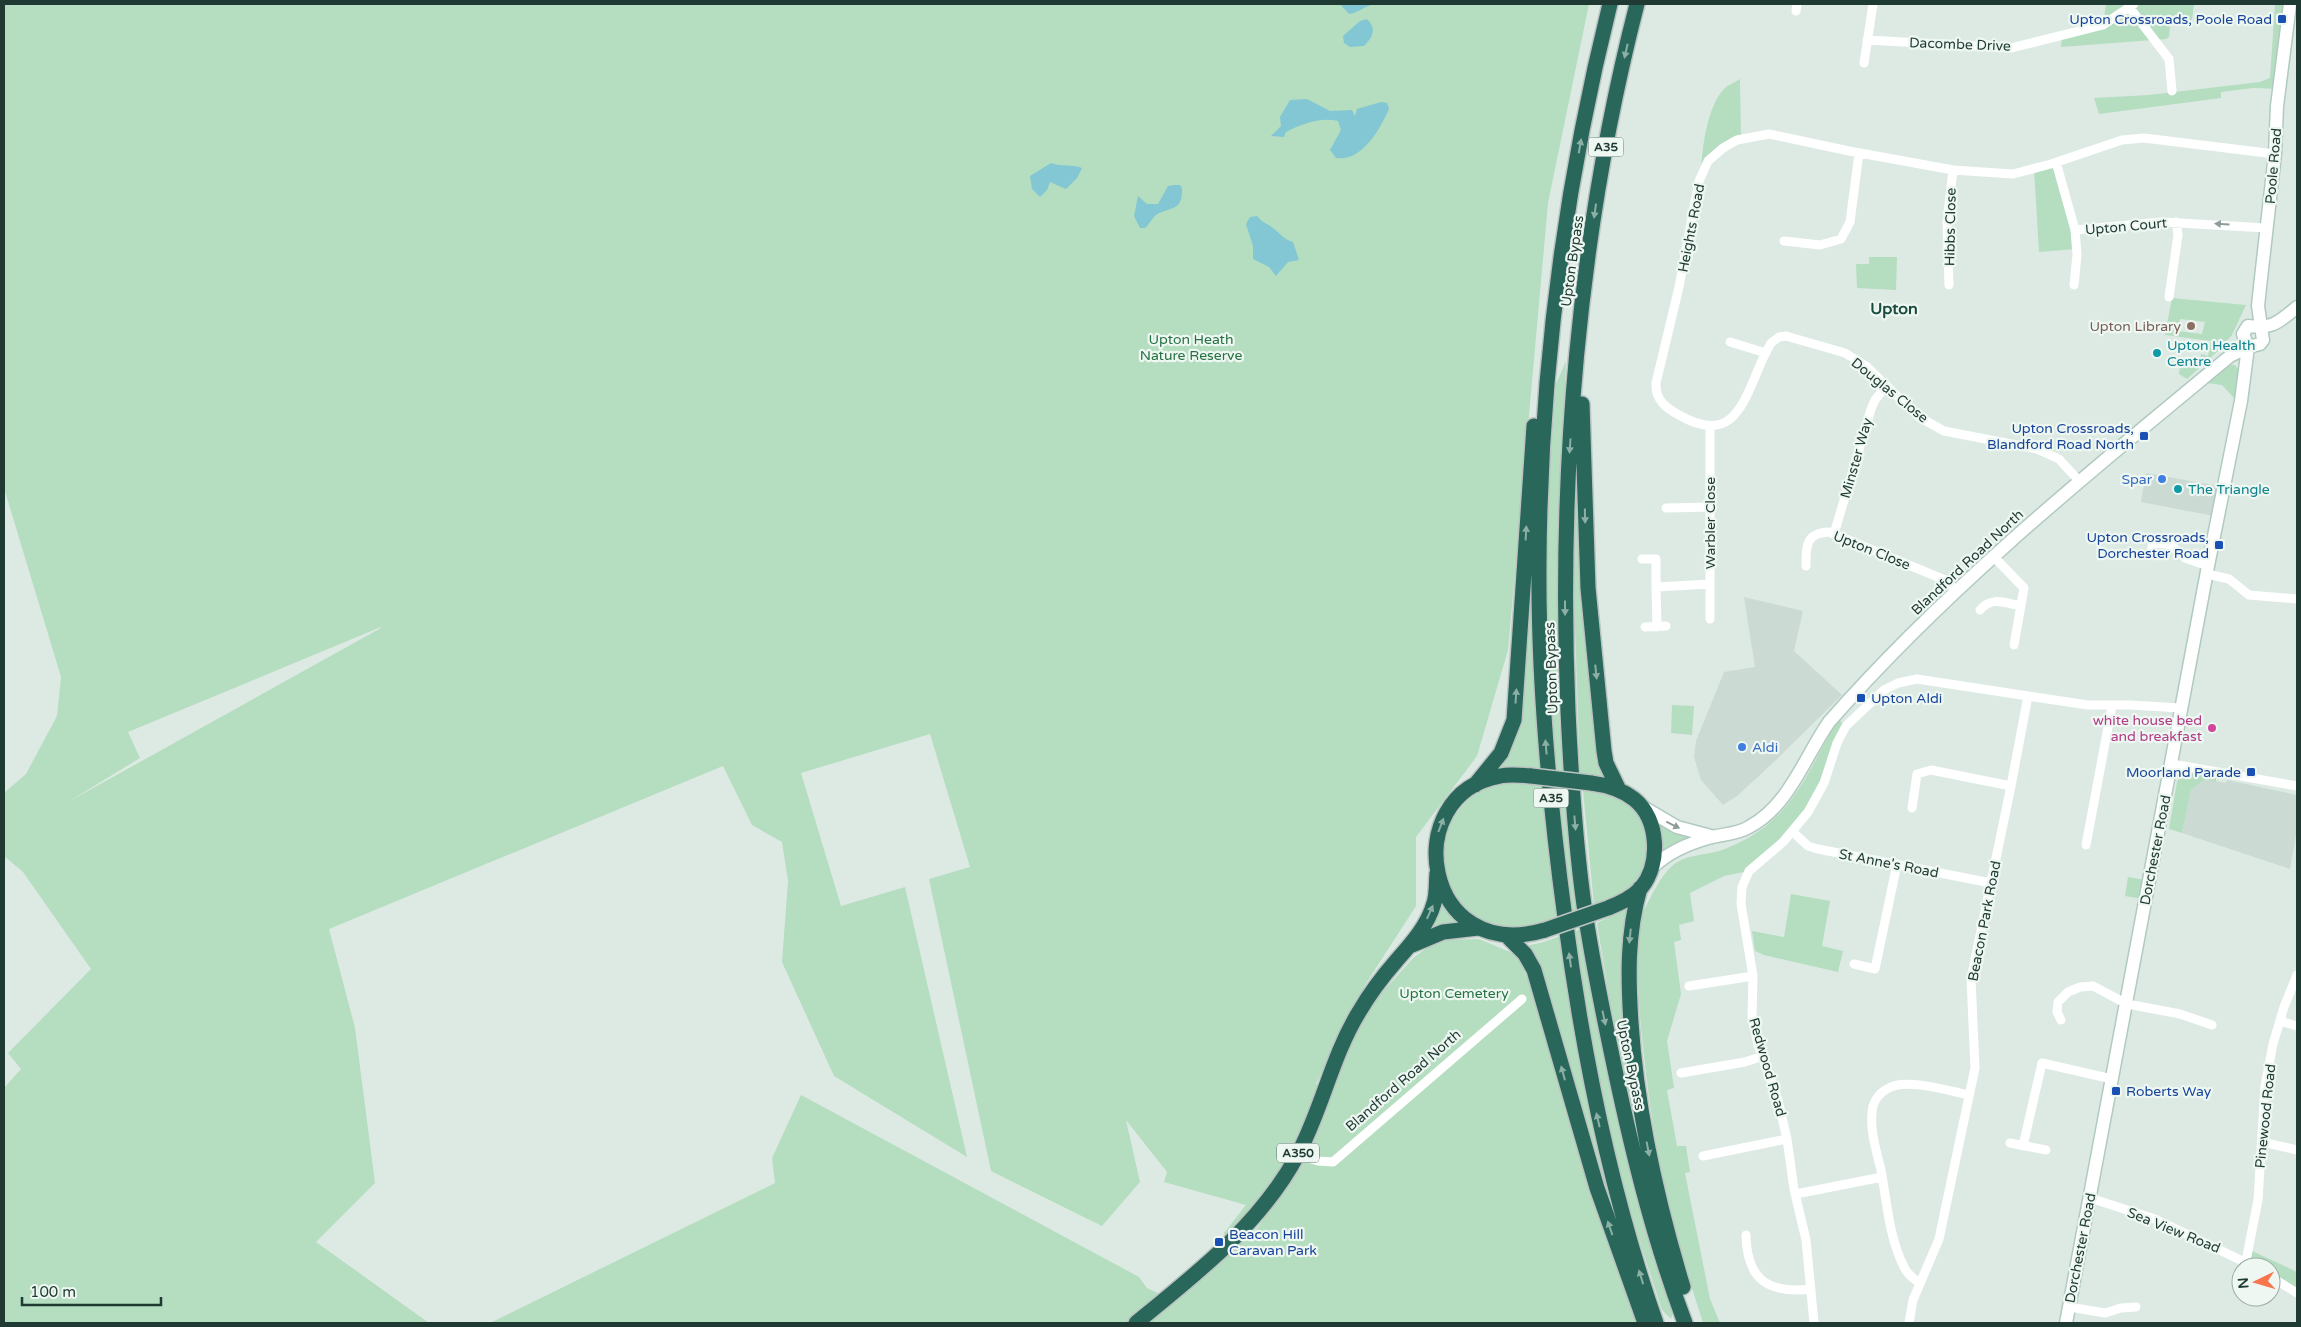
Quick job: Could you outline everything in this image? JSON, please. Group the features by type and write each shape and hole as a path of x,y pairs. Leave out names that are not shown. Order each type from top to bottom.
{"highway":[{"name":"Upton Bypass","path":"1610,4 1589,92 1561,263 1549,368 1540,524 1540,624 1548,765 1558,865 1589,1077 1620,1206 1656,1323"},
{"name":"Upton Bypass","path":"1637,4 1608,139 1583,292 1570,451 1566,586 1567,676 1577,848 1591,944 1623,1108 1650,1216 1685,1323"},
{"name":"A35","path":"1475,785 1501,753 1514,720 1528,498 1537,397 1546,335 1561,263"},
{"name":"A35","path":"1583,292 1584,357 1582,398 1588,588 1604,751 1606,762 1619,790"},
{"path":"1640,888 1626,900 1608,908 1526,935 1506,935 1478,928 1451,904 1437,873 1437,843 1442,822 1458,798 1475,785 1500,776 1531,776 1591,783 1619,790 1639,804 1652,828 1654,846 1652,868 1640,888 1631,924 1628,965 1636,1074 1657,1192 1693,1323"},
{"name":"A350","path":"1136,1323 1241,1231 1275,1190 1298,1155 1351,1026 1379,983 1410,946 1427,919 1434,903 1437,873"},
{"name":"A350","path":"1410,946 1443,932 1478,928"},
{"path":"1506,935 1525,954 1534,970 1597,1188 1646,1323"}],"main road":[{"name":"Poole Road","path":"2261,328 2258,306 2275,154 2277,106 2290,4"},
{"path":"2261,328 2274,325 2297,307"},
{"name":"Blandford Road North","path":"1652,868 1674,850 1712,837 1748,828 1772,811 1789,788 1812,746 1828,722 1957,591 2080,482 2230,356 2248,347 2260,344 2263,340 2261,328"},
{"name":"Dorchester Road","path":"2066,1323 2207,570 2235,438 2245,380 2248,347"},
{"name":"Blandford Road North","path":"1639,804 1657,817 1677,827 1712,837"}],"street":[{"path":"1864,63 1873,4"},
{"path":"2132,6 2169,59 2172,91"},
{"name":"Dacombe Drive","path":"1867,40 2011,48 2103,24 2132,6"},
{"name":"Heights Road","path":"1710,427 1689,421 1669,410 1659,399 1656,388 1699,181 1708,160 1737,140 1769,134 1953,170 2013,174 2122,140 2144,138 2275,154"},
{"path":"1784,241 1820,245 1841,240 1850,222 1859,153"},
{"path":"2056,162 2075,230 2074,285"},
{"name":"Hibbs Close","path":"1949,285 1947,222 1949,191 1953,170"},
{"name":"Upton Court","path":"2075,230 2162,222 2266,228"},
{"name":"Upton Court","path":"2168,297 2178,235 2176,222"},
{"name":"Douglas Close","path":"1710,427 1727,423 1737,414 1771,343 1776,338 1783,336 1793,337 1845,353 1866,366 1920,417 1944,431 2037,449 2059,459 2080,482"},
{"path":"1730,342 1766,353"},
{"name":"Minster Way","path":"1834,534 1871,409 1875,400 1886,386"},
{"name":"Warbler Close","path":"1710,427 1710,619"},
{"path":"1666,508 1710,506"},
{"name":"Upton Close","path":"1806,566 1805,548 1810,539 1818,533 1834,534 1945,580 1957,591"},
{"path":"2151,552 2153,542 2171,545 2185,558 2229,579 2249,595 2297,599"},
{"path":"1642,558 1656,558 1656,587 1662,627 1645,627"},
{"path":"1995,558 2024,588 2014,645"},
{"path":"1656,587 1710,584"},
{"path":"1980,610 1986,603 1993,601 2021,606"},
{"name":"Redwood Road","path":"1814,1323 1806,1240 1787,1139 1778,1100 1752,1017 1753,976 1741,904 1742,887 1749,871 1793,832 1808,812 1824,783 1837,743 1846,726 1888,687 1908,680 1925,680 2028,696"},
{"path":"2028,696 2088,705 2181,708"},
{"name":"Beacon Park Road","path":"1909,1323 1912,1300 1939,1239 1976,1068 1971,1019 1971,979 2028,696"},
{"path":"2086,845 2112,706"},
{"path":"2172,764 2297,786"},
{"path":"1912,808 1916,774 1931,770 2011,786"},
{"name":"St Anne's Road","path":"1793,832 1808,846 1818,849 1991,883"},
{"path":"1854,964 1875,969 1897,864"},
{"name":"Pinewood Road","path":"2247,1257 2258,1200 2265,1086 2280,1021 2297,974"},
{"path":"1689,986 1753,976"},
{"path":"2061,1020 2058,1012 2058,1002 2068,992 2080,987 2093,986 2127,1004 2180,1014 2212,1025"},
{"name":"Blandford Road North","path":"1298,1155 1318,1161 1333,1162 1522,999"},
{"path":"2280,1021 2297,1026"},
{"path":"1681,1073 1745,1062 1763,1056"},
{"path":"2023,1146 2042,1064 2112,1079"},
{"path":"1920,1283 1911,1277 1900,1260 1889,1219 1871,1115 1876,1100 1881,1093 1893,1086 1908,1084 1970,1095"},
{"path":"1703,1156 1787,1139"},
{"path":"2262,1142 2297,1150"},
{"path":"2010,1143 2046,1150"},
{"path":"1796,1194 1882,1178"},
{"name":"Sea View Road","path":"2090,1198 2155,1219 2237,1257"},
{"path":"1746,1235 1748,1259 1761,1281 1778,1289 1793,1291 1811,1289"},
{"path":"2281,1283 2297,1293"},
{"path":"2069,1307 2105,1313 2121,1308 2136,1307"}],"shaded area":[{"path":"2146,473 2219,486 2214,516 2141,502"},
{"path":"1744,597 1803,611 1794,651 1842,695 1775,761 1737,796 1723,805 1701,780 1694,757 1696,741 1724,672 1755,667"},
{"path":"2205,779 2226,783 2227,780 2297,795 2297,830 2290,869 2182,833 2191,790"}],"green space":[{"name":"Upton Heath Nature Reserve","path":"4,4 1589,4 1548,203 1508,650 1477,756 1416,837 1416,906 1365,985 1316,1084 1323,1087 1295,1151 1245,1222 1225,1235 1224,1233 1246,1205 1164,1182 1167,1172 1126,1120 1140,1182 1102,1226 991,1171 929,879 970,867 930,734 801,773 841,906 905,887 967,1157 834,1076 782,962 788,881 782,842 752,825 723,766 329,929 355,1028 375,1183 316,1242 429,1323 4,1323 4,1088 21,1069 8,1053 91,969 23,872 4,856 4,793 26,774 57,716 61,677 4,488","holes":["381,628 68,802 140,758 128,732"]},
{"path":"2106,4 2194,4 2192,20 2171,18 2169,37 2166,39 2061,47 2062,36 2103,24"},
{"path":"2275,4 2290,4 2280,89 2253,88 2221,92 2221,98 2099,114 2094,98 2149,95 2260,82 2270,78"},
{"path":"1740,79 1741,139 1723,148 1701,177 1706,129 1714,104 1719,94 1726,87"},
{"path":"2056,162 2076,249 2039,252 2034,169"},
{"path":"1869,257 1897,257 1896,290 1857,288 1856,264 1869,264"},
{"path":"2172,298 2246,305 2232,335 2218,351 2187,379 2179,374 2181,358 2200,360 2201,354 2208,356 2211,341 2165,335","holes":["2180,319 2205,322 2202,334 2178,331"]},
{"path":"1566,361 1557,590 1558,703 1563,772 1554,771 1546,639 1547,506 1556,384"},
{"path":"2231,365 2235,365 2240,372 2237,397 2234,398 2222,385 2207,383 2215,375"},
{"path":"1575,460 1579,461 1609,779 1580,774 1573,570"},
{"path":"1533,545 1535,683 1540,768 1502,767 1501,763 1512,747 1519,723"},
{"path":"1672,705 1694,706 1692,735 1671,733"},
{"path":"1838,719 1846,726 1808,812 1749,871 1724,876 1690,893 1694,921 1679,925 1681,940 1674,942 1681,994 1667,1041 1674,1088 1667,1090 1677,1146 1686,1146 1690,1172 1685,1173 1710,1299 1720,1323 1703,1323 1674,1228 1652,1121 1640,1017 1639,925 1656,887 1675,864 1688,857 1725,849 1748,838 1766,826 1781,811 1794,796"},
{"path":"2191,773 2216,778 2216,782 2205,779 2191,790 2182,833 2169,829 2177,782 2181,775"},
{"path":"1511,782 1542,786 1556,918 1528,926 1506,928 1489,924 1479,919 1462,905 1455,896 1446,877 1442,853 1450,825 1464,804 1474,795 1485,789 1497,784"},
{"path":"1555,788 1566,788 1580,910 1569,913"},
{"path":"1583,791 1610,795 1628,804 1640,816 1647,836 1646,857 1643,868 1632,885 1614,897 1594,905"},
{"path":"1660,821 1696,837 1661,854 1657,824"},
{"path":"2128,877 2145,880 2142,899 2125,896"},
{"path":"1791,894 1830,901 1822,946 1843,951 1838,972 1764,955 1755,951 1752,931 1784,937"},
{"path":"1441,900 1462,923 1429,932"},
{"path":"1627,908 1641,1150 1618,1051 1597,923"},
{"path":"1582,928 1674,1308 1671,1319 1662,1310 1632,1218 1606,1116 1572,933"},
{"path":"1560,936 1624,1253 1538,959 1526,946"},
{"name":"Upton Cemetery","path":"1479,939 1517,955 1536,998 1614,1261 1640,1323 490,1323 775,1183 772,1158 801,1095 1139,1277 1147,1288 1172,1300 1256,1230 1301,1166 1362,1019 1381,994 1413,958 1438,940"},
{"path":"2248,1249 2265,1257 2247,1257"},
{"path":"2281,1264 2297,1272 2297,1293 2281,1283"}],"water":[{"path":"1340,4 1377,4 1369,5 1349,14"},
{"path":"1367,19 1372,26 1373,33 1364,46 1350,47 1344,43 1343,36 1360,21"},
{"path":"1307,99 1330,111 1352,110 1355,116 1357,109 1381,102 1387,103 1389,109 1381,126 1362,150 1345,158 1336,158 1330,150 1341,130 1338,121 1311,122 1286,132 1284,137 1271,136 1281,126 1280,117 1290,100"},
{"path":"1051,163 1082,168 1077,178 1066,189 1050,182 1047,190 1040,197 1032,189 1030,176"},
{"path":"1180,185 1182,188 1182,196 1178,205 1156,215 1145,228 1140,228 1134,216 1138,196 1147,204 1158,204 1168,186"},
{"path":"1257,216 1284,238 1293,242 1299,260 1288,262 1276,276 1269,267 1253,259 1253,246 1246,224 1250,217"}],"place":[{"name":"Upton Crossroads, Poole Road","path":"2282,19"},
{"name":"Upton Library","path":"2191,326"},
{"name":"Upton Health Centre","path":"2157,353"},
{"name":"Upton Crossroads, Blandford Road North","path":"2144,436"},
{"name":"Spar","path":"2162,479"},
{"name":"The Triangle","path":"2178,489"},
{"name":"Upton Crossroads, Dorchester Road","path":"2219,545"},
{"name":"Upton Aldi","path":"1861,698"},
{"name":"white house bed and breakfast","path":"2212,728"},
{"name":"Aldi","path":"1742,747"},
{"name":"Moorland Parade","path":"2251,772"},
{"name":"Roberts Way","path":"2116,1091"},
{"name":"Beacon Hill Caravan Park","path":"1219,1242"}],"district":[{"name":"Upton","path":"1894,308"}]}
